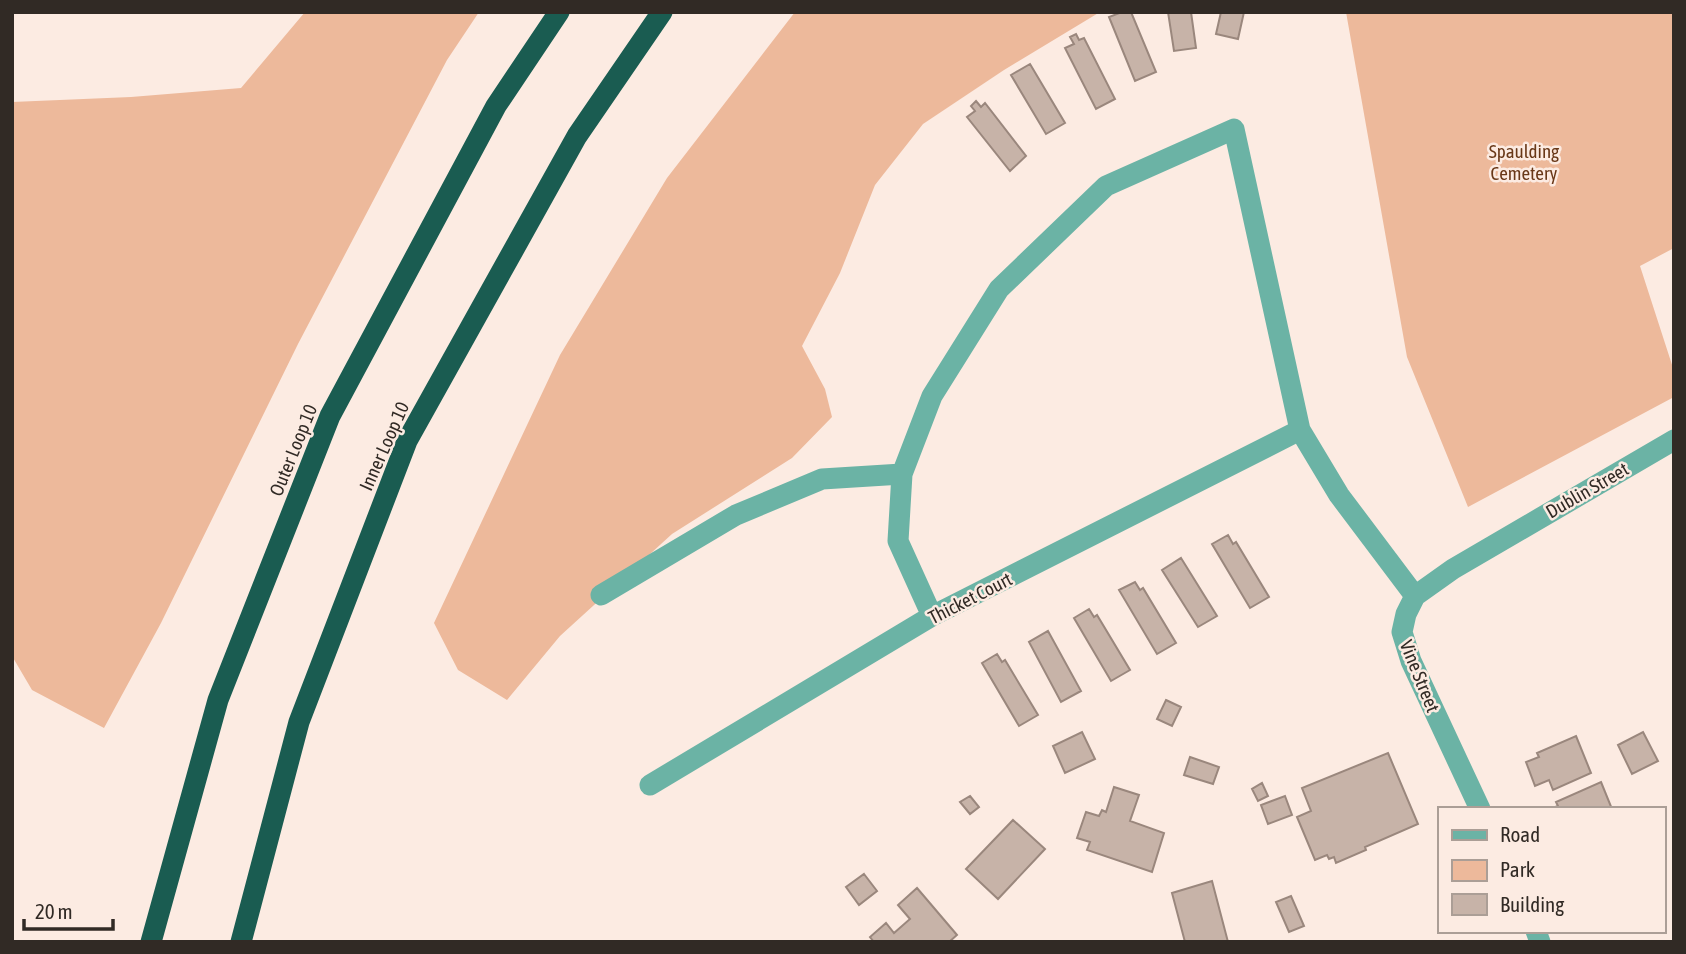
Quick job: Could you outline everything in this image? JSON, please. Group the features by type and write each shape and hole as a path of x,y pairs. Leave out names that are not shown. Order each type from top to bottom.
{"highway":[{"name":"Outer Loop 10","path":"151,942 218,700 330,416 496,106 559,12"},
{"name":"Inner Loop 10","path":"241,942 299,722 407,441 577,136 662,12"}],"street":[{"path":"932,616 898,541 902,474 933,396 999,289 1106,186 1234,129 1300,430 1339,495 1415,596"},
{"name":"Thicket Court","path":"650,785 932,616 1300,430"},
{"name":"Dublin Street","path":"1415,596 1500,540 1674,440"},
{"path":"601,595 736,514 821,479 902,474"},
{"name":"Vine Street","path":"1415,596 1406,614 1402,632 1411,662 1479,807"}],"green space":[{"path":"305,12 479,12 447,60 298,344 161,623 104,728 32,690 12,656 12,102 131,97 241,88"},
{"path":"795,12 1100,12 1004,70 923,124 875,185 840,273 802,346 825,389 832,417 792,458 672,534 560,636 507,700 458,670 434,623 560,355 667,178"},
{"name":"Spaulding Cemetery","path":"1346,12 1674,12 1674,248 1640,266 1674,371 1674,397 1468,507 1407,357"}],"building":[{"path":"1131,12 1156,72 1135,81 1109,17"},
{"path":"1168,12 1191,12 1196,48 1174,51"},
{"path":"1221,12 1244,12 1238,39 1216,34"},
{"path":"1076,34 1079,40 1084,38 1115,99 1096,109 1065,48 1074,44 1070,37"},
{"path":"1030,64 1065,123 1046,134 1011,75"},
{"path":"976,101 981,107 985,103 1026,156 1010,171 967,117 975,111 971,106"},
{"path":"1228,535 1233,544 1236,542 1269,597 1250,608 1212,544"},
{"path":"1181,558 1217,616 1198,627 1162,570"},
{"path":"1135,582 1140,590 1143,588 1176,643 1157,654 1119,590"},
{"path":"1089,609 1094,617 1097,615 1130,670 1111,681 1074,618"},
{"path":"1048,631 1081,691 1061,702 1029,642"},
{"path":"997,654 1002,662 1005,660 1038,715 1019,726 982,663"},
{"path":"1166,700 1181,707 1172,726 1157,719"},
{"path":"1082,732 1095,759 1065,773 1053,746"},
{"path":"1643,732 1658,761 1632,774 1618,745"},
{"path":"1576,736 1591,773 1553,790 1549,780 1535,786 1526,762 1539,757 1537,753"},
{"path":"1388,753 1418,824 1336,863 1334,857 1329,859 1327,855 1315,860 1297,817 1311,811 1302,788"},
{"path":"1190,757 1219,767 1213,784 1184,775"},
{"path":"1601,782 1611,807 1555,807 1558,806 1556,802"},
{"path":"1262,783 1268,796 1258,801 1252,789"},
{"path":"1114,787 1139,795 1130,821 1164,833 1152,872 1087,850 1090,842 1077,838 1086,812 1099,816 1102,810 1106,812"},
{"path":"970,796 979,807 970,814 960,802"},
{"path":"1285,796 1292,815 1268,824 1261,805"},
{"path":"1013,820 1045,849 998,899 966,869"},
{"path":"864,874 877,891 859,905 846,887"},
{"path":"1212,881 1228,942 1185,942 1172,893"},
{"path":"917,888 957,935 949,942 874,942 870,937 886,923 894,933 910,919 898,905"},
{"path":"1291,896 1304,926 1289,932 1276,902"}]}
